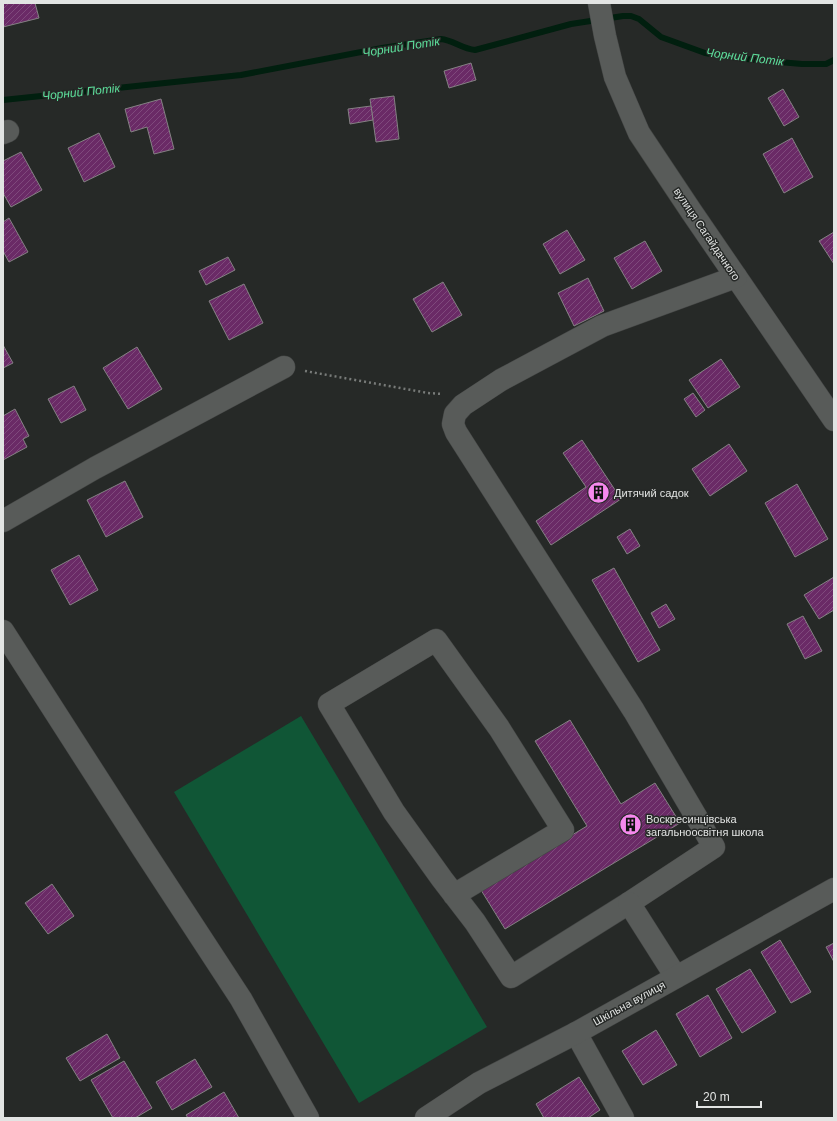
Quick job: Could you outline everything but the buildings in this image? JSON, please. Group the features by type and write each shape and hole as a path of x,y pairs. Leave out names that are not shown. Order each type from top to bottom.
{"street":[{"name":"вулиця Сагайдачного","path":"599,3 615,77 639,133 736,277 834,418"},
{"path":"454,895 563,830 499,728 436,640 329,704 394,812 454,895 475,922 511,977 629,903 714,846 634,711 456,432 453,424 455,414 463,405 474,397 501,380 602,326 736,277"},
{"path":"3,521 95,468 284,367"},
{"path":"3,631 241,998 308,1118"},
{"name":"Шкільна вулиця","path":"426,1118 479,1084 576,1033 834,889"},
{"path":"629,903 676,977"},
{"path":"576,1033 623,1118"}],"path":[{"path":"284,367 428,393 474,397"}],"green space":[{"path":"301,716 487,1027 359,1103 174,792"}],"waterway":[{"name":"Чорний Потік","path":"3,100 241,75 382,48 441,39 475,50 571,24 623,16 631,16 639,19 661,37 705,53 746,59 802,64 826,64 834,60"}],"place":[{"name":"Дитячий садок","path":"598,493"},
{"name":"Воскресинцівська загальноосвітня школа","path":"631,825"}]}
